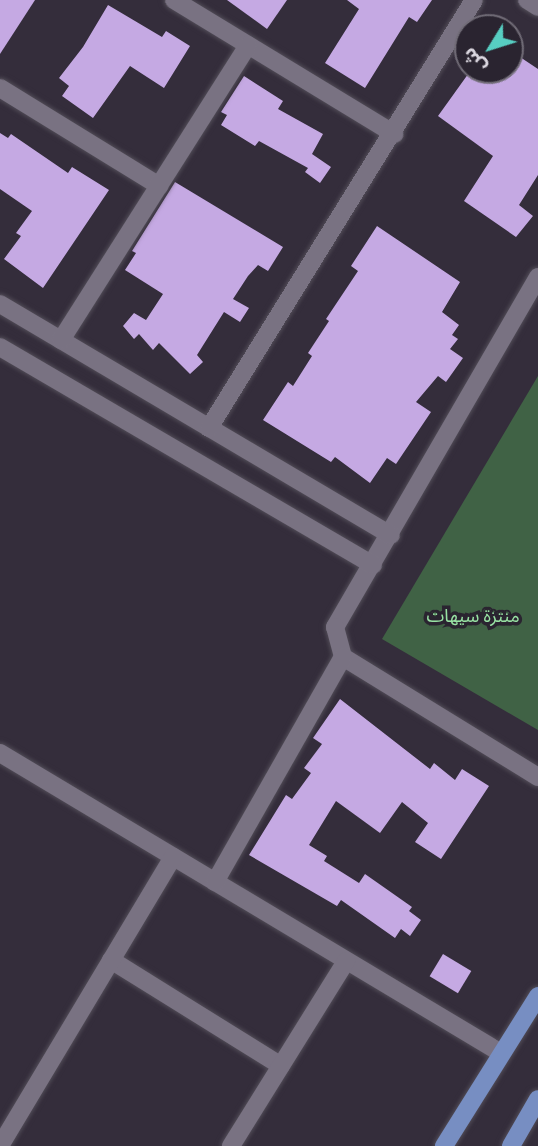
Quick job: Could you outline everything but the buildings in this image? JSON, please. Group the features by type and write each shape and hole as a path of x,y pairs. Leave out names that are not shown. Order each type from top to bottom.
{"main road":[{"path":"444,1146 538,996"},
{"path":"511,1146 538,1099"}],"street":[{"path":"174,0 394,134"},
{"path":"209,428 394,134 474,0"},
{"path":"527,0 538,7"},
{"path":"61,340 248,45"},
{"path":"0,88 159,186"},
{"path":"538,277 391,535 335,627 344,657 538,777"},
{"path":"0,304 391,535"},
{"path":"0,348 373,565"},
{"path":"215,882 344,657"},
{"path":"0,753 500,1053"},
{"path":"0,1146 173,857"},
{"path":"111,960 281,1066"},
{"path":"230,1146 346,961"}],"green space":[{"name":"منتزة سيهات","path":"538,376 538,730 382,639"}]}
